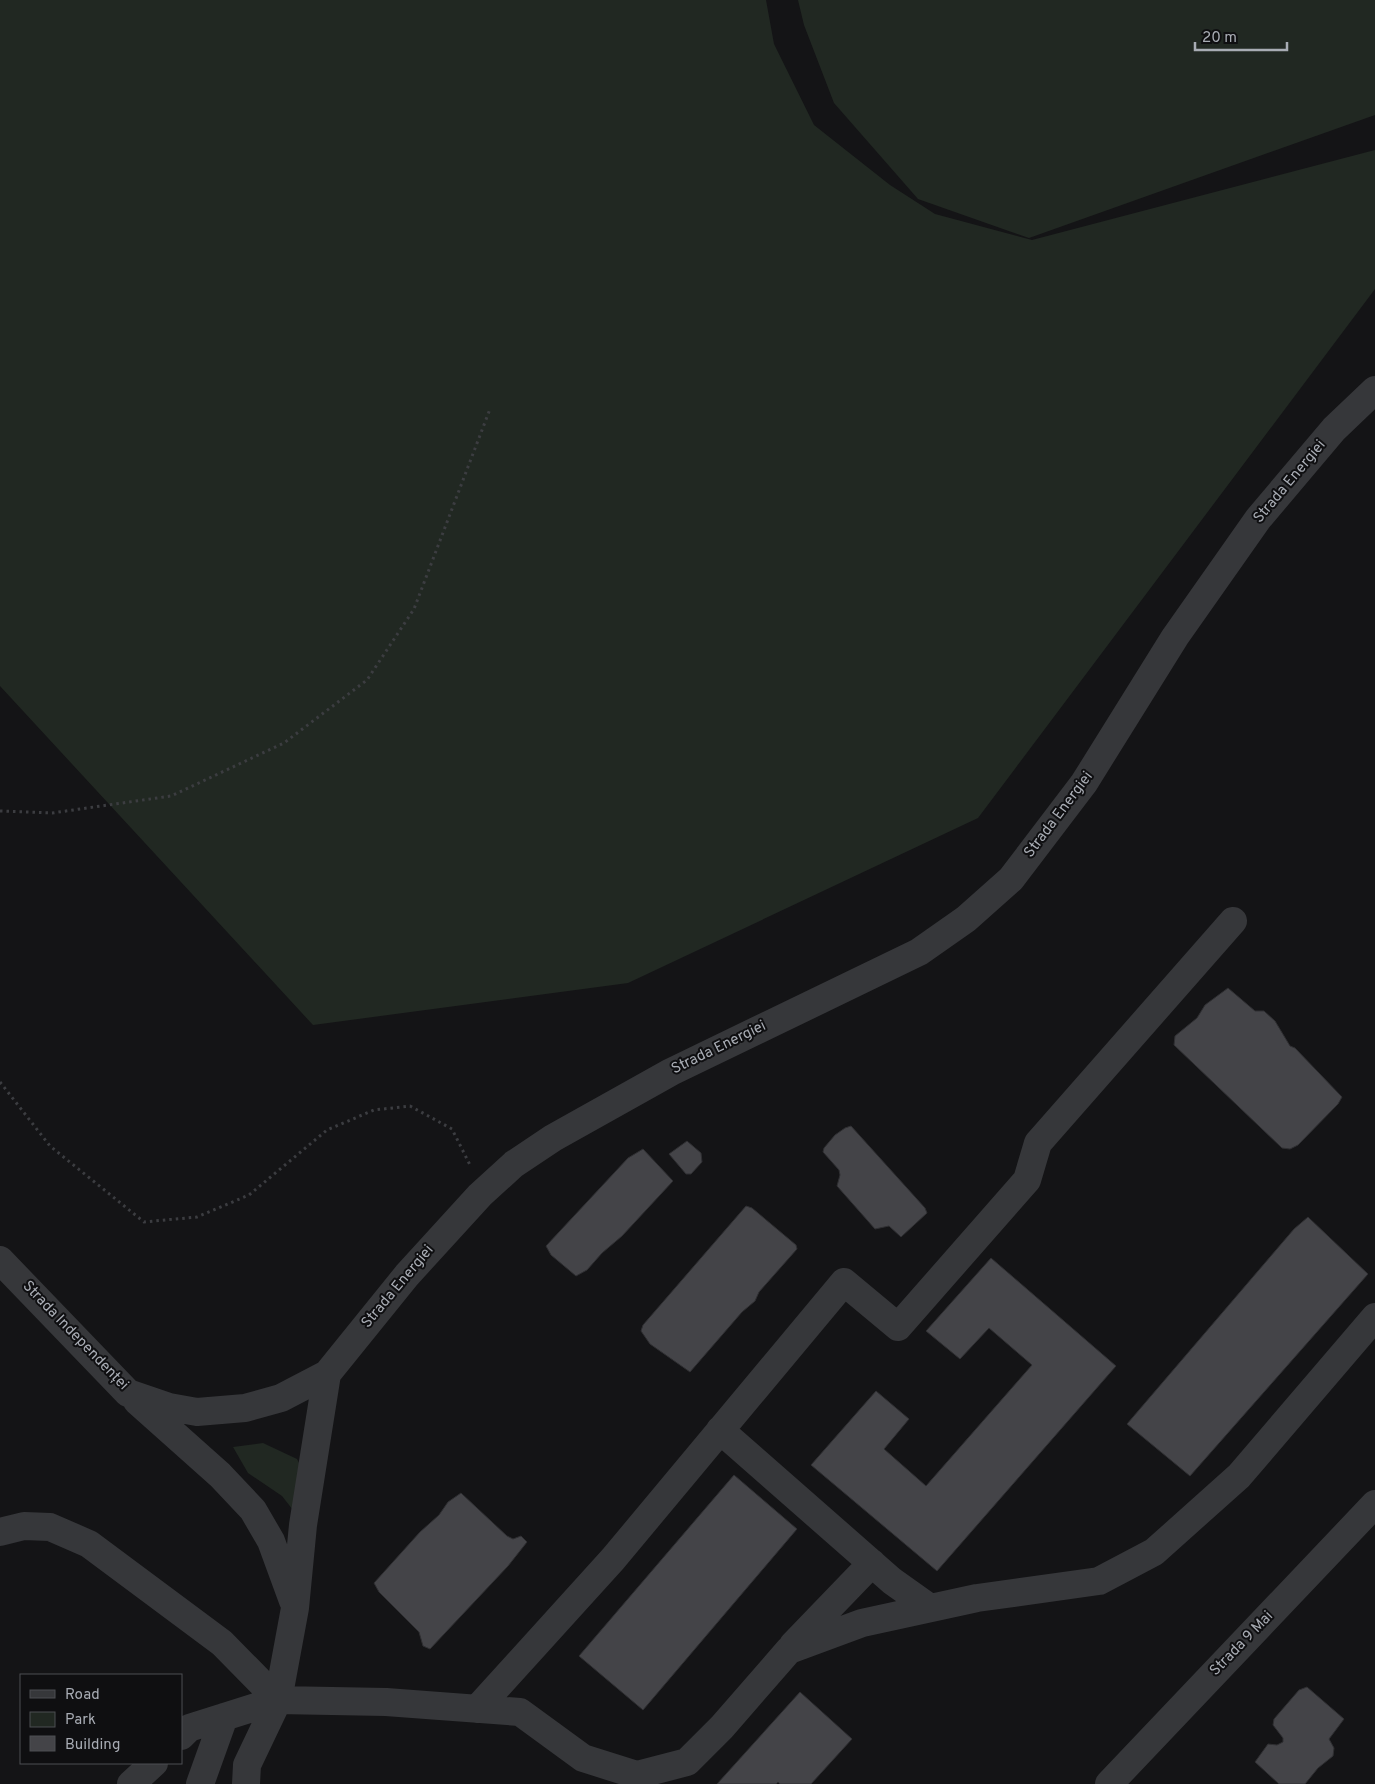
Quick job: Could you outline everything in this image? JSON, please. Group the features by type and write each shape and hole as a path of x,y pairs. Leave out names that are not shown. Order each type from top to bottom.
{"street":[{"name":"Strada Energiei","path":"246,1784 247,1765 278,1700 296,1608 303,1525 327,1374 407,1275 480,1194 514,1164 578,1124 671,1072 919,952 966,919 1010,879 1084,783 1175,637 1258,519 1334,429 1375,390"},
{"path":"477,1709 613,1558 844,1282 898,1327 1027,1180 1038,1143 1233,921"},
{"name":"Strada Independenței","path":"0,1260 128,1393 169,1407 197,1412 245,1408 281,1398 327,1374"},
{"path":"789,1650 862,1623 978,1598 1099,1581 1154,1552 1240,1476 1375,1317"},
{"path":"128,1393 220,1475 253,1510 271,1541 296,1608"},
{"path":"720,1430 872,1563 930,1608"},
{"name":"Strada 9 Mai","path":"1109,1784 1375,1504"},
{"path":"0,1532 24,1526 50,1527 89,1544 222,1643 278,1700"},
{"path":"182,1735 189,1728 278,1700 386,1702 520,1712 583,1758 637,1775 687,1762 722,1726 789,1650 872,1563"},
{"path":"200,1784 224,1717"},
{"path":"132,1784 153,1764"}],"path":[{"path":"0,811 52,814 171,796 284,743 368,680 414,609 490,409"},
{"path":"0,1082 50,1146 144,1222 197,1217 250,1195 327,1130 374,1110 410,1106 452,1129 473,1170 480,1194"}],"green space":[{"path":"0,0 766,0 774,44 814,125 890,185 935,214 1032,240 1375,150 1375,289 978,818 628,983 313,1025 0,686"},
{"path":"798,0 1375,0 1375,115 1029,238 918,199 834,103 804,25"},
{"path":"263,1443 297,1459 313,1490 300,1519 282,1496 248,1473 233,1447"}],"building":[{"path":"1228,988 1255,1011 1264,1011 1275,1021 1290,1046 1295,1048 1342,1097 1338,1104 1298,1145 1290,1149 1282,1148 1174,1045 1175,1036 1197,1018 1205,1005"},
{"path":"851,1126 925,1208 927,1213 901,1237 889,1226 875,1229 837,1186 840,1175 839,1170 823,1152 835,1135"},
{"path":"687,1141 701,1153 702,1162 691,1174 686,1174 669,1154"},
{"path":"643,1149 673,1181 622,1236 602,1253 587,1270 576,1276 551,1255 546,1246 628,1158"},
{"path":"746,1206 752,1208 796,1245 797,1249 759,1292 755,1301 742,1312 690,1372 650,1344 641,1331 643,1325"},
{"path":"1308,1217 1368,1274 1190,1476 1127,1424 1294,1229"},
{"path":"991,1258 1116,1366 937,1571 811,1465 876,1391 909,1419 884,1449 926,1486 1032,1365 989,1328 960,1359 926,1331"},
{"path":"734,1475 797,1529 643,1710 579,1656"},
{"path":"461,1493 507,1536 513,1539 521,1536 527,1542 508,1566 430,1649 423,1646 419,1632 379,1592 374,1583 420,1532 439,1515 448,1502"},
{"path":"1307,1687 1344,1719 1329,1739 1334,1748 1333,1756 1318,1768 1305,1784 1279,1784 1255,1762 1268,1744 1277,1745 1283,1742 1283,1738 1273,1725 1274,1719 1299,1690"},
{"path":"800,1692 852,1739 811,1784 780,1784 778,1782 776,1784 717,1784"}]}
